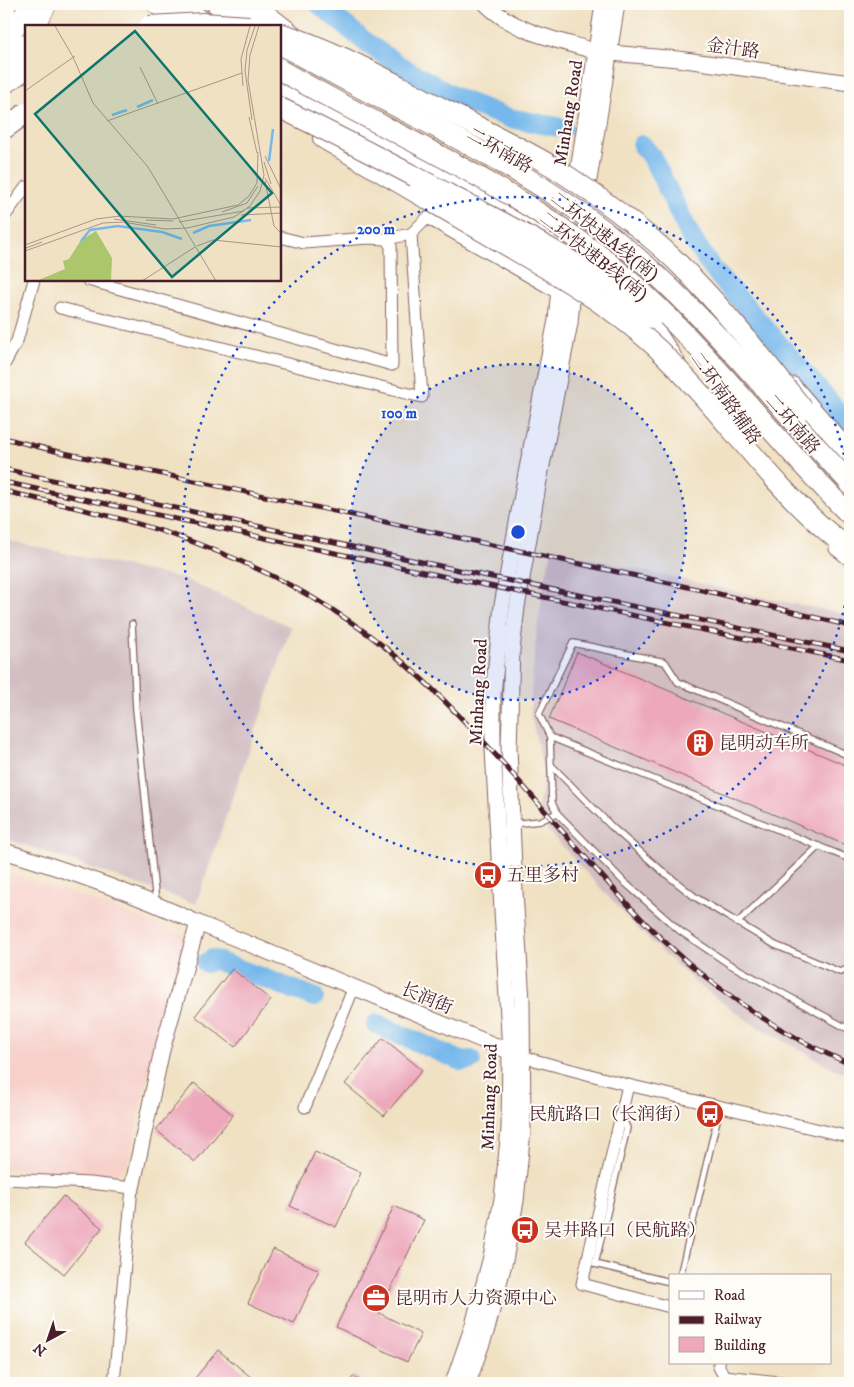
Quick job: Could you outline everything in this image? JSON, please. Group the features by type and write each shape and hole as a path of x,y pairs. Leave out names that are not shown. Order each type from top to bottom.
{"highway":[{"path":"6,4 22,15"},
{"path":"177,4 208,25"},
{"path":"217,4 258,20"},
{"path":"167,25 258,20"},
{"path":"281,32 360,66 501,138 555,168 599,198 645,234 686,272 729,318 850,464"},
{"name":"二环快速A线(南)","path":"281,45 499,161 558,197 615,238 698,314 850,483"},
{"path":"4,84 25,70"},
{"name":"二环快速B线(南)","path":"281,71 487,181 545,216 600,256 651,301 698,349 850,516"},
{"path":"281,109 514,229 585,270 623,295 681,344 801,472 850,516"},
{"path":"4,127 25,114"},
{"path":"281,114 555,273 615,313 675,366 802,507 834,537 850,549"},
{"path":"803,409 850,479"}],"main road":[{"path":"4,49 22,15 48,4"},
{"path":"155,4 186,25"},
{"path":"235,4 258,20"},
{"path":"239,4 258,20"},
{"name":"金汁路","path":"486,4 495,12 520,27 604,52 678,59 850,83"},
{"name":"Minhang Road","path":"603,4 604,52"},
{"name":"Minhang Road","path":"468,1383 487,1329 501,1277 516,1201 523,1130 493,749 494,694 502,605 556,320 558,293 571,248 604,52 617,4"},
{"name":"二环南路","path":"281,33 504,151 580,199 626,233 671,276 709,320 781,411 850,488"},
{"path":"4,84 25,46"},
{"path":"281,86 340,118"},
{"path":"281,89 340,118"},
{"path":"4,127 25,107"},
{"name":"二环南路","path":"340,118 474,188 635,288 672,318 718,365 850,511"},
{"name":"Minhang Road","path":"453,1383 473,1325 491,1257 502,1199 517,1055 522,1001 509,748 512,650 516,607 570,323 571,248"},
{"name":"长润街","path":"4,851 53,866 156,903 198,923 517,1055"},
{"path":"132,1188 162,1050 198,923"}],"street":[{"path":"258,20 273,25"},
{"path":"281,28 296,33 327,54 388,89"},
{"path":"4,138 25,114"},
{"path":"4,217 25,188"},
{"path":"580,199 648,246 720,306 773,360 850,448"},
{"path":"281,237 304,243 368,238 386,239 412,234 427,218 558,293"},
{"path":"60,308 422,397 412,234"},
{"path":"92,281 392,365 391,246 386,239"},
{"name":"二环南路辅路","path":"571,248 612,276 641,304 662,333 704,402 748,459 798,515 850,561"},
{"path":"4,365 17,340 34,281"},
{"path":"305,1107 354,987"},
{"name":"长润街","path":"517,1055 628,1085 850,1137"},
{"path":"628,1085 582,1284 669,1307"},
{"path":"4,1179 90,1183 132,1188 114,1383"},
{"path":"719,1364 724,1376 789,1383"}],"lane":[{"path":"132,624 136,709 156,903"},
{"path":"850,756 678,682 666,662 573,643 540,714 550,737 552,803 557,813 623,882 680,931 729,964 850,1030"},
{"path":"550,737 850,859"},
{"path":"551,766 612,827 695,897 775,945 840,972 850,968"},
{"path":"513,824 540,820 557,813"},
{"path":"737,922 819,846"},
{"path":"680,1274 720,1107"},
{"path":"621,1116 627,1128 595,1264 669,1282"}],"shaded area":[{"path":"4,540 184,579 291,627 196,904 4,838"},
{"path":"552,550 850,615 850,1075 829,1066 751,1023 697,984 639,930 549,832 536,815 543,787 544,773 531,715 531,690 537,630 544,584"},
{"path":"4,871 85,898 187,936 145,1086 128,1163 113,1176 4,1168"}],"building":[{"name":"昆明动车所","path":"577,652 850,767 850,847 549,719"},
{"path":"232,969 271,1000 235,1047 195,1016"},
{"path":"383,1038 422,1070 384,1116 345,1084"},
{"path":"194,1083 233,1115 195,1162 156,1130"},
{"path":"315,1152 361,1173 336,1227 290,1206"},
{"path":"63,1196 102,1228 64,1274 25,1242"},
{"path":"394,1206 424,1220 379,1313 421,1334 407,1362 336,1327"},
{"path":"273,1249 319,1270 294,1324 248,1303"},
{"path":"218,1350 258,1383 191,1383"},
{"path":"354,1376 363,1383 348,1383"}],"waterway":[{"path":"319,4 368,44 400,66 456,98 509,118 563,128"},
{"path":"642,145 652,157 691,237 712,268 850,425"},
{"path":"206,963 212,959 314,997"},
{"path":"376,1024 461,1061 471,1060"}],"railway":[{"path":"4,438 55,451 711,592 850,626"},
{"path":"4,469 477,574 850,651"},
{"path":"4,482 475,583 850,660"},
{"path":"4,491 131,522 206,547 285,582 359,628 405,664 457,714 506,766 631,908 684,959 705,977 751,1010 800,1040 850,1064"}],"place":[{"name":"昆明动车所","path":"700,743"},
{"name":"五里多村","path":"488,875"},
{"name":"民航路口（长润街）","path":"710,1114"},
{"name":"吴井路口（民航路）","path":"525,1230"},
{"name":"昆明市人力资源中心","path":"376,1298"}]}
